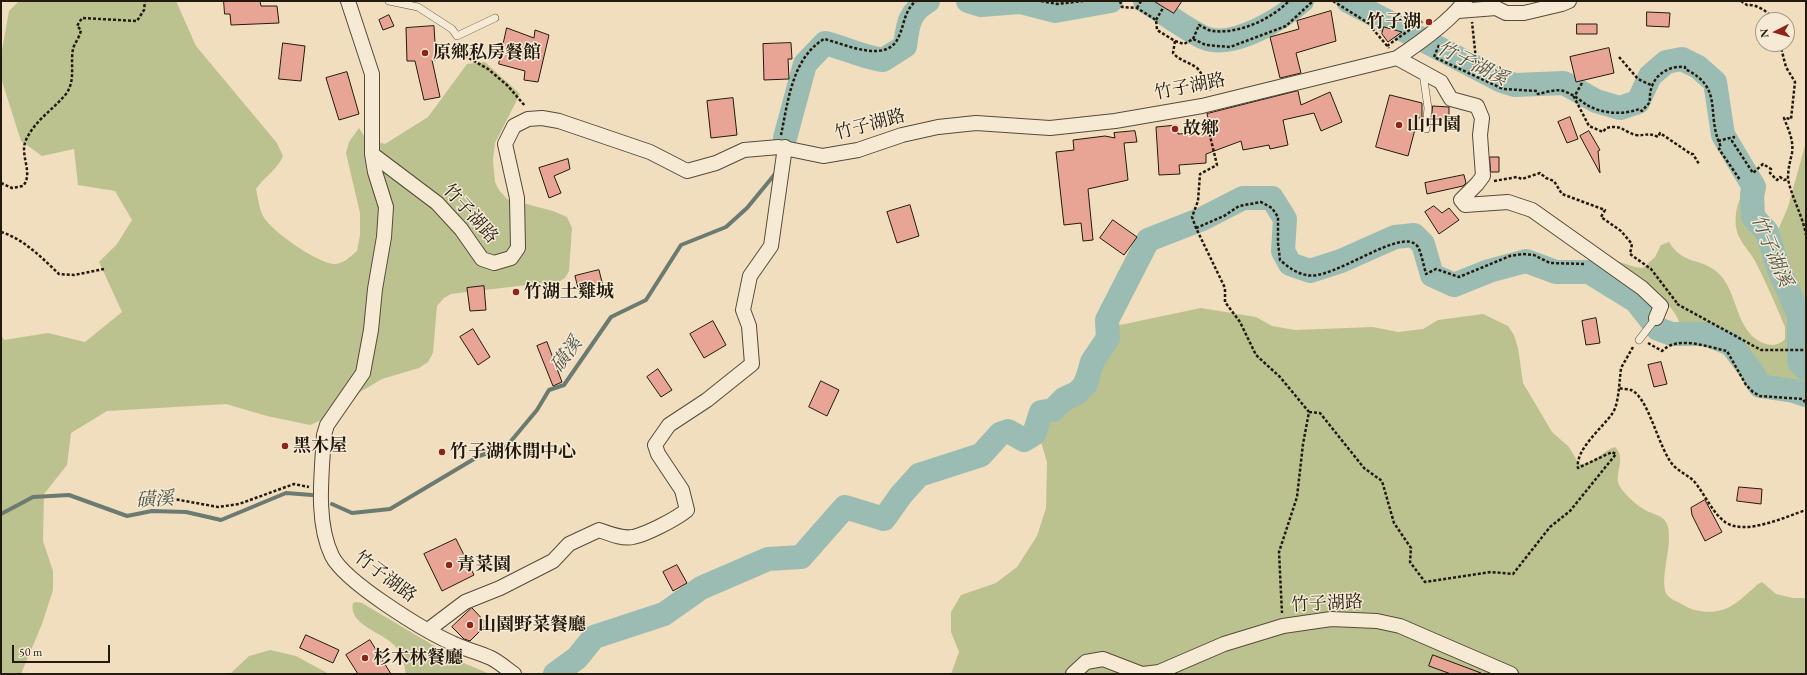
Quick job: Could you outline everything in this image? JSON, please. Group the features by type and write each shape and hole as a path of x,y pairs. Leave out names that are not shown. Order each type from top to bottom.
{"street":[{"name":"竹子湖路","path":"348,1 372,74 372,154 375,172 386,207 384,237 375,290 371,330 363,373 327,425 326,430 321,489 321,502 326,541 332,557 344,573 373,595 428,630 452,643 493,659 514,674"},
{"path":"1465,8 1496,8 1506,13 1524,13 1569,1"},
{"name":"竹子湖路","path":"372,154 437,203 461,229 482,259 494,263 511,258 518,248 517,198 505,144 514,126 528,119 542,118 559,121 650,152 687,171 716,162 744,150 782,147 823,156 858,150 902,135 938,127 976,123 1050,128 1115,120 1202,106 1397,58 1465,8"},
{"path":"1397,58 1440,82 1451,99 1477,106 1482,118 1480,135 1483,176 1461,200 1465,206 1508,202 1532,210 1642,288 1655,318"},
{"path":"428,630 465,602 500,588 553,561 570,544 600,530 616,536 633,537 676,519 687,510 682,490 658,454 655,445 669,425 708,400 752,364 749,326 743,310 750,276 771,246 782,147"},
{"name":"竹子湖路","path":"1073,674 1086,662 1102,659 1143,674 1159,672 1224,644 1283,626 1331,619 1377,621 1400,626 1511,674"}],"lane":[{"path":"389,1 418,7 452,29 457,36 495,18"},
{"path":"1423,73 1428,108 1426,129"},
{"path":"1639,340 1655,318"}],"path":[{"path":"1,183 12,188 18,188 26,182 24,147 26,140 37,122 66,94 72,81 73,48 79,39 81,30 77,26 82,18 138,21 144,10 145,1"},
{"path":"782,147 787,105 800,64 817,43 824,39 866,52 884,50 893,46 899,37 904,17 911,5 916,1"},
{"path":"1042,1 1056,4 1083,1"},
{"path":"1120,1 1122,6 1137,8 1156,20"},
{"path":"1137,8 1141,1"},
{"path":"1163,8 1156,20 1158,30 1175,41 1184,44 1193,39 1199,25 1212,31 1239,30 1270,16 1289,1"},
{"path":"1193,39 1206,45 1230,47 1286,26 1313,1"},
{"path":"1333,1 1373,26 1372,28 1377,34"},
{"path":"1741,1 1747,5 1753,5 1765,12"},
{"path":"1465,8 1476,60 1470,72"},
{"path":"1387,46 1422,21"},
{"path":"457,36 456,43 460,53 488,69 508,86 524,106 537,107 542,118"},
{"path":"1175,41 1173,53 1178,59 1198,69 1203,76 1206,86 1223,101"},
{"path":"1440,41 1434,57 1470,72 1503,89 1538,91 1538,94 1552,91 1565,91 1598,110 1630,112 1639,109 1642,111 1650,102 1653,86 1658,75 1671,66 1685,67 1685,69 1698,75 1705,82 1710,93 1718,141 1721,148 1719,149 1740,180"},
{"path":"1782,52 1786,67 1795,82 1791,119 1784,118 1791,135 1792,151 1788,169 1788,179 1803,219 1806,235"},
{"path":"1619,57 1638,79 1653,86"},
{"path":"1574,97 1582,83"},
{"path":"1574,97 1589,126 1603,132 1606,128 1618,126 1635,135 1650,133 1658,137 1660,132 1690,154 1693,154 1699,164"},
{"path":"1202,106 1217,165 1200,174 1198,201 1192,217 1225,288 1225,302 1240,322 1256,355 1280,376 1309,412 1320,413 1364,468 1382,481 1394,523 1411,548 1410,562 1425,582 1491,572 1513,574 1550,527 1570,511 1616,454 1612,452 1578,468 1578,464 1586,444 1612,413 1619,388 1621,368 1639,340 1647,342 1662,351 1667,346 1686,342 1727,350 1746,385 1753,392 1760,396 1803,399 1806,404"},
{"path":"1718,141 1734,137 1732,141 1753,173 1764,164 1771,170 1770,173 1776,180 1780,177 1784,180 1788,179"},
{"path":"1483,176 1496,181 1517,177 1522,179 1540,173 1546,178 1554,181 1562,194 1604,210 1601,217 1621,231 1632,244 1630,254 1651,269 1677,304 1761,350 1806,350"},
{"path":"1196,228 1224,216 1239,206 1261,202 1272,208 1278,217 1278,243 1280,260 1292,270 1308,276 1341,269 1388,245 1404,241 1413,243 1418,248 1426,274 1436,269 1459,277 1510,256 1523,254 1534,255 1550,262 1564,262 1590,266"},
{"path":"1,232 11,235 39,255 59,274 74,275 104,269"},
{"path":"1655,318 1677,304"},
{"path":"1619,388 1632,391 1639,398 1665,452 1674,466 1692,478 1717,514 1726,522 1744,528 1767,523 1805,510"},
{"path":"1283,626 1279,552 1297,497 1303,444 1309,412"},
{"path":"152,494 218,507 239,504 294,484 321,489"}],"green space":[{"path":"19,1 176,1 196,46 277,143 283,156 278,165 256,189 263,216 275,230 284,237 305,252 325,262 333,264 340,263 357,251 360,235 360,213 346,153 349,142 359,128 366,139 385,144 428,117 467,64 485,62 520,94 495,143 493,160 495,182 499,190 507,199 553,211 567,217 572,228 569,271 565,278 560,281 451,294 444,298 437,306 433,353 428,362 419,368 382,379 360,392 347,409 310,425 267,416 226,404 107,411 71,433 67,465 44,494 43,541 53,571 53,590 42,624 21,674 1,674 1,335 4,340 48,333 85,342 122,312 99,262 117,244 132,220 115,191 78,185 74,149 42,156 21,141 1,78 1,56 9,11"},
{"path":"1806,142 1806,397 1761,394 1747,382 1726,348 1685,338 1677,318 1670,307 1654,297 1603,277 1595,270 1594,261 1610,259 1643,268 1655,257 1661,245 1669,242 1680,255 1711,267 1717,272 1729,289 1742,322 1756,339 1769,345 1781,343 1785,339 1785,327 1768,287 1754,260 1739,237 1736,229 1736,213 1741,196 1750,182 1755,176 1761,178 1766,187 1763,204 1769,230 1773,232 1778,230 1788,207"},
{"path":"1201,308 1256,317 1272,326 1295,330 1373,327 1398,332 1423,329 1438,320 1483,314 1508,326 1514,335 1518,348 1523,383 1552,432 1569,447 1579,464 1584,464 1594,460 1606,451 1615,447 1620,456 1618,480 1621,488 1627,496 1638,505 1659,516 1666,522 1668,528 1669,546 1664,585 1665,592 1668,596 1689,608 1705,612 1715,612 1730,607 1762,582 1776,594 1793,598 1806,598 1806,674 951,674 959,652 951,632 951,612 961,595 996,583 1017,567 1037,536 1046,508 1047,462 1040,439 1043,421 1073,381 1083,356 1100,335 1120,325"},
{"path":"353,603 362,603 466,664 490,674 406,674 401,655 397,648 389,640 361,623 356,617 353,611"},
{"path":"270,650 296,656 329,674 230,674 249,656"}],"building":[{"path":"224,1 260,1 261,6 277,6 279,23 231,25 230,14 225,14"},
{"path":"1154,1 1182,1 1174,13"},
{"path":"1331,11 1336,41 1296,53 1301,73 1280,78 1270,37 1299,29 1297,21"},
{"path":"1647,12 1670,13 1669,27 1647,26"},
{"path":"389,15 394,26 383,30 379,20"},
{"path":"1577,24 1597,24 1597,34 1577,34"},
{"path":"434,26 436,60 432,60 440,97 424,100 415,61 407,61 406,28"},
{"path":"1384,27 1402,32 1388,42 1382,34"},
{"path":"507,28 534,38 535,30 549,35 538,82 524,80 525,71 499,64"},
{"path":"283,43 305,46 301,81 279,79"},
{"path":"791,43 792,59 788,59 789,79 764,80 763,44"},
{"path":"1609,48 1614,73 1576,82 1570,57"},
{"path":"347,72 359,114 339,120 326,78"},
{"path":"1298,91 1301,105 1330,92 1342,122 1321,131 1314,113 1283,120 1288,145 1270,149 1269,145 1243,150 1241,141 1206,154 1206,163 1179,165 1180,174 1159,175 1156,127 1177,125 1178,134 1212,132 1207,114"},
{"name":"山中園","path":"1390,95 1422,103 1422,118 1418,118 1408,156 1376,147"},
{"path":"733,98 737,135 711,138 707,101"},
{"path":"1433,106 1449,107 1449,118 1432,118"},
{"path":"1570,117 1578,139 1567,143 1558,122"},
{"path":"1135,131 1137,142 1124,143 1128,180 1088,189 1093,240 1083,241 1081,223 1064,225 1056,152 1074,150 1073,140 1105,136 1115,138 1114,133"},
{"path":"1589,131 1600,150 1598,151 1600,173 1580,136"},
{"path":"1490,157 1499,157 1499,172 1491,172"},
{"path":"568,159 570,169 554,176 561,193 549,198 539,168"},
{"path":"1464,175 1466,183 1463,186 1427,194 1425,183"},
{"path":"910,205 919,236 897,243 887,212"},
{"path":"1434,206 1442,213 1449,208 1459,220 1439,234 1425,212"},
{"path":"1113,220 1137,237 1124,255 1100,238"},
{"path":"599,270 603,286 579,292 575,276"},
{"path":"484,286 486,310 470,311 467,288"},
{"path":"1596,318 1600,343 1586,345 1582,321"},
{"path":"713,321 726,345 704,358 690,334"},
{"path":"473,329 490,357 478,365 460,337"},
{"path":"547,342 562,382 553,386 537,346"},
{"path":"1661,362 1667,384 1654,387 1648,365"},
{"path":"658,369 672,390 661,397 647,377"},
{"path":"821,381 839,390 827,416 809,407"},
{"path":"1739,487 1762,489 1761,504 1737,501"},
{"path":"1705,500 1722,532 1705,541 1692,515 1691,508"},
{"name":"青菜園","path":"456,539 474,575 442,591 424,554"},
{"path":"677,565 687,583 673,591 663,572"},
{"name":"山園野菜餐廳","path":"472,608 487,624 470,641 464,639 452,627"},
{"path":"306,635 339,650 333,663 300,648"},
{"name":"杉木林餐廳","path":"370,640 391,674 358,674 346,655"},
{"path":"1433,655 1481,674 1451,674 1429,666"}],"waterway":[{"name":"竹子湖溪","path":"785,138 805,64 825,43 868,57 883,60 905,46 910,20 916,10 928,1"},
{"name":"竹子湖溪","path":"968,1 981,5 1020,2 1055,11 1111,1"},
{"name":"竹子湖溪","path":"1145,1 1198,35 1217,40 1243,36 1270,24 1302,1"},
{"name":"竹子湖溪","path":"1348,1 1502,81 1515,85 1564,83 1596,101 1620,108 1638,102 1650,76 1666,62 1682,59 1698,67 1715,82 1723,135 1754,187 1752,194 1753,217 1767,232 1779,270 1799,315 1799,362 1806,369"},
{"name":"磺溪","path":"332,504 352,513 390,509 479,456 506,447 537,410 549,390 564,385 611,317 646,300 681,245 726,227 747,208 775,174"},
{"path":"555,674 577,658 594,637 664,614 701,588 768,559 801,557 845,507 884,519 901,495 919,475 981,455 1000,434 1008,431 1024,440 1034,434 1041,412 1053,410 1064,399 1077,393 1086,384 1092,362 1108,338 1107,320 1148,240 1202,219 1243,198 1272,198 1285,219 1283,251 1290,264 1310,271 1341,261 1395,237 1414,235 1423,244 1432,275 1454,285 1489,271 1526,261 1556,272 1589,272 1636,301 1658,329 1672,334 1706,334 1731,344 1752,372 1760,386 1794,391 1806,395"},
{"path":"1800,355 1806,356"},
{"name":"磺溪","path":"1,514 33,497 69,495 127,516 152,511 186,512 221,520 286,493 312,495"}],"place":[{"name":"竹子湖","path":"1429,22"},
{"name":"原鄉私房餐館","path":"425,53"},
{"name":"山中園","path":"1399,125"},
{"name":"故鄉","path":"1175,129"},
{"name":"竹湖土雞城","path":"516,292"},
{"name":"黑木屋","path":"285,446"},
{"name":"竹子湖休閒中心","path":"442,452"},
{"name":"青菜園","path":"449,565"},
{"name":"山園野菜餐廳","path":"470,625"},
{"name":"杉木林餐廳","path":"365,658"}]}
